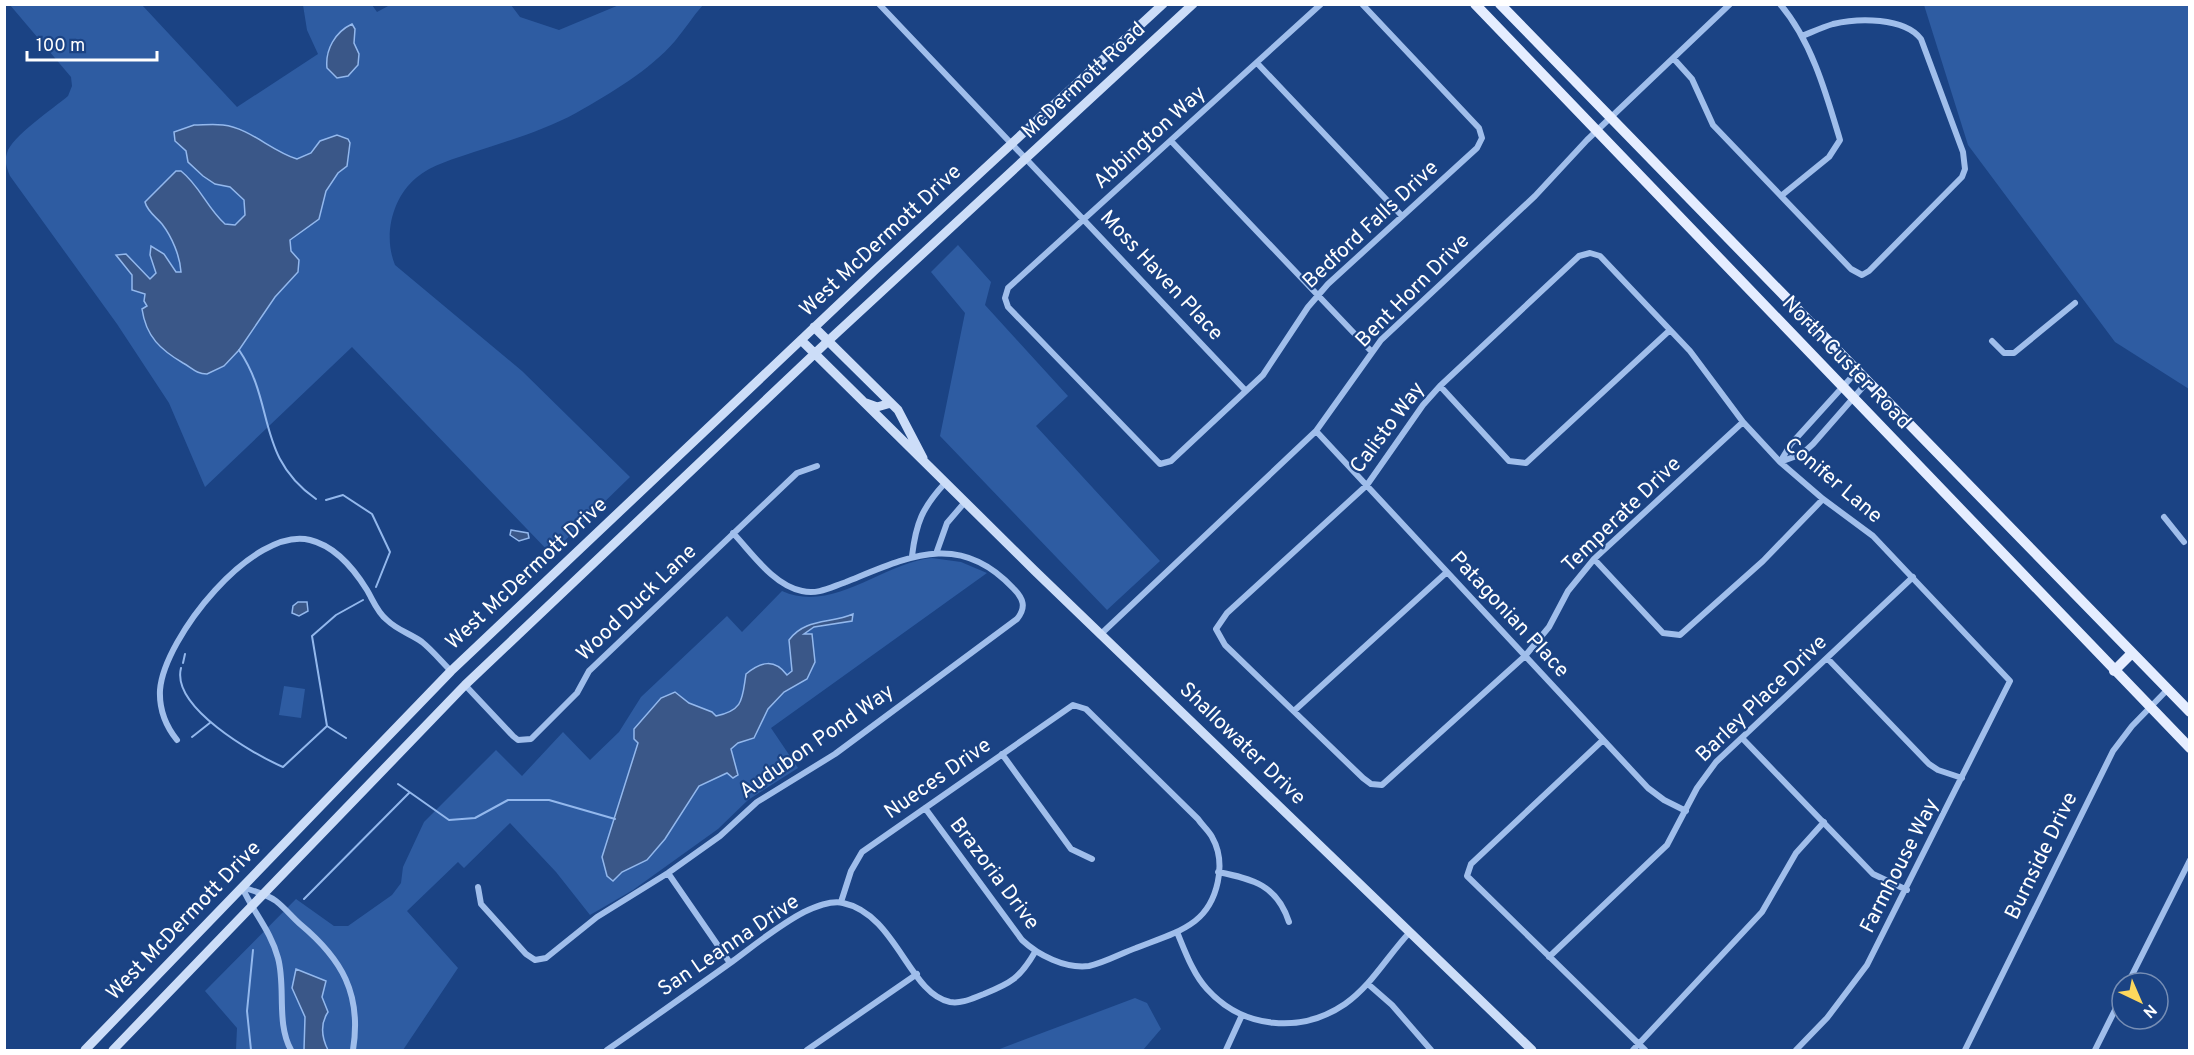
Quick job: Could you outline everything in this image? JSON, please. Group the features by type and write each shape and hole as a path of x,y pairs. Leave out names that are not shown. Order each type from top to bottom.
{"main road":[{"name":"McDermott Road","path":"1012,144 1163,4"},
{"name":"McDermott Road","path":"1025,159 1193,4"},
{"name":"North Custer Road","path":"1475,4 1596,133 2190,748"},
{"path":"1496,26 1504,9"},
{"name":"North Custer Road","path":"1504,9 1869,380 2190,712"},
{"path":"1153,13 1167,28"},
{"name":"West McDermott Drive","path":"85,1050 451,671 814,327 1012,144"},
{"name":"West McDermott Drive","path":"113,1050 465,685 828,341 1025,159"},
{"path":"876,269 890,284"},
{"name":"Shallowater Drive","path":"814,327 891,402 908,425 926,463"},
{"name":"Shallowater Drive","path":"801,340 945,483 1532,1050"},
{"path":"864,403 877,407 891,402"},
{"path":"2114,671 2132,653"},
{"path":"451,671 465,685"}],"street":[{"name":"Moss Haven Place","path":"879,4 1246,391"},
{"name":"Abbington Way","path":"1160,464 1008,307 1005,298 1008,288 1321,4"},
{"name":"Bedford Falls Drive","path":"1160,464 1171,461 1246,391 1273,363 1297,322 1318,296 1477,148 1482,138 1479,128 1362,4"},
{"name":"Bent Horn Drive","path":"1102,633 1316,431 1371,351 1535,196 1596,133 1730,4"},
{"path":"1780,4 1802,36 1827,96 1840,140 1829,157 1781,196"},
{"path":"1674,58 1692,79 1713,125 1851,269 1862,275 1869,271 1962,177 1965,168 1963,152 1921,39 1914,31 1882,22 1858,21 1833,24 1802,36"},
{"path":"1257,63 1402,216"},
{"path":"1171,141 1371,351"},
{"name":"Conifer Lane","path":"1590,253 1600,256 1690,351 1743,422 1780,462 1823,499 1873,536 2010,681"},
{"name":"Calisto Way","path":"1295,710 1225,645 1216,629 1227,614 1367,485 1423,405 1440,386 1575,259 1590,253"},
{"path":"1992,341 2004,353 2014,353 2075,303"},
{"path":"1440,386 1509,461 1520,464 1532,460 1670,330"},
{"path":"1780,462 1791,444 1858,370"},
{"path":"1780,462 1802,454 1814,444 1851,397 1869,380"},
{"name":"Temperate Drive","path":"1295,710 1363,778 1377,786 1388,783 1525,656 1544,635 1568,591 1594,559 1743,422"},
{"name":"Patagonian Place","path":"1316,431 1648,788 1664,800 1686,811"},
{"name":"Wood Duck Lane","path":"465,685 513,736 518,740 531,739 577,693 589,671 733,533 797,473 817,466"},
{"path":"912,556 917,522 928,503 945,483"},
{"path":"1594,559 1664,633 1674,637 1685,632 1755,569 1823,499"},
{"path":"733,533 778,580 803,592 818,593 912,556 937,551 947,523 965,502"},
{"path":"2164,517 2184,542"},
{"path":"177,740 165,723 160,691 170,659 188,621 253,558 267,548 289,539 321,543 335,552 366,588 385,620 421,641 451,671"},
{"name":"Audubon Pond Way","path":"478,887 481,904 526,954 535,960 546,958 597,916 668,873 720,836 757,802 844,748 1017,619 1023,606 1021,596 999,572 968,556 937,551"},
{"path":"1295,710 1447,572"},
{"name":"Barley Place Drive","path":"1549,957 1667,845 1697,788 1716,762 1913,577"},
{"path":"1827,658 1929,764 1938,771 1962,778"},
{"name":"Farmhouse Way","path":"1796,1050 1847,994 1873,954 2010,681"},
{"name":"Burnside Drive","path":"1965,1050 2113,751 2132,726 2168,690"},
{"name":"Nueces Drive","path":"841,902 851,871 862,852 1073,705 1086,709 1198,819 1213,838 1219,861 1218,872"},
{"path":"1742,738 1873,874 1907,890"},
{"path":"1603,740 1471,864 1467,872 1468,879 1646,1050"},
{"path":"1002,754 1071,849 1092,859"},
{"name":"Brazoria Drive","path":"925,808 1022,940 1035,952 1065,964 1089,966 1177,932 1194,922 1207,910 1217,886 1218,872"},
{"path":"1633,1050 1762,912 1796,853 1824,822"},
{"path":"2134,971 2190,860"},
{"path":"1218,872 1250,879 1269,890 1283,904 1289,922"},
{"path":"668,873 730,963"},
{"path":"242,887 276,901 321,941 340,964 347,980 355,1019 353,1050"},
{"path":"242,887 250,907 271,936 279,960 285,1034 291,1050"},
{"path":"841,902 864,910 884,928 917,974 939,998 961,1002 1008,985 1023,973 1035,952"},
{"name":"San Leanna Drive","path":"607,1050 803,913 820,905 841,902"},
{"path":"1177,932 1191,964 1206,988 1225,1006 1253,1021 1288,1023 1319,1018 1345,1004 1368,984 1383,962 1410,932"},
{"path":"807,1050 917,974"},
{"path":"1368,984 1392,1005 1431,1050"},
{"path":"1226,1050 1242,1015"},
{"path":"2095,1050 2110,1020"}],"shaded area":[{"path":"10,5 142,5 237,107 318,54 307,30 303,5 372,5 377,12 390,5 511,5 520,17 559,30 619,5 703,5 665,52 629,81 603,98 552,125 444,162 422,173 401,196 390,230 391,254 395,265 522,371 630,477 551,554 352,347 205,487 169,403 117,324 10,176 6,159 10,146 24,131 68,96 72,86 71,77"},
{"path":"1924,5 2189,5 2189,389 2115,342 1968,145"},
{"path":"352,24 355,29 354,43 359,54 358,65 348,76 337,78 327,68 328,55 332,42"},
{"path":"194,125 233,127 297,159 311,153 320,141 337,135 348,139 350,143 347,166 338,173 326,191 319,219 290,240 291,251 299,260 298,272 275,297 239,350 224,366 207,374 194,370 161,348 156,342 144,319 142,309 147,306 144,301 145,294 132,290 132,275 116,255 126,254 150,279 156,273 150,255 151,246 164,254 176,272 181,272 172,241 145,202 176,171 181,171 188,177 225,224 235,225 245,215 244,200 230,187 215,184 203,176 188,162 186,151 175,141 174,132"},
{"path":"958,245 991,282 985,305 1068,396 1036,426 1160,561 1107,610 940,436 965,313 931,272"},
{"path":"511,530 528,533 529,538 519,541 510,535"},
{"path":"932,558 961,562 987,573 771,728 798,768 748,800 718,829 633,890 590,915 556,872 510,823 464,868 458,862 407,911 458,968 403,1050 236,1050 237,1028 205,991 296,899 334,926 348,926 392,895 401,883 403,867 424,822 496,750 522,776 563,732 590,760 619,732 641,697 727,616 742,632 782,591 801,596 820,596 839,592 895,568"},
{"path":"298,602 307,602 308,611 299,616 292,613 293,606"},
{"path":"853,614 852,621 814,627 804,634 812,634 815,662 807,679 784,692 768,709 754,738 738,743 731,749 738,775 733,778 727,773 699,786 665,839 647,860 622,872 613,881 607,876 602,857 638,743 634,739 634,729 661,698 675,692 689,703 712,712 716,716 732,710 737,707 742,697 746,674 752,670 762,665 772,664 787,675 792,671 789,640 795,633 810,625"},
{"path":"284,686 305,689 301,718 279,715"},
{"path":"296,969 326,981 322,997 328,1012 323,1031 328,1050 304,1050 305,1017 292,988"},
{"path":"1135,998 1147,1003 1161,1029 1143,1050 997,1050"}],"waterway":[{"path":"239,350 258,390 269,429 283,465 316,499"},
{"path":"326,500 343,495 372,514 390,552 376,587"},
{"path":"346,738 327,726 312,636 336,615 363,600"},
{"path":"183,663 185,654"},
{"path":"181,668 181,683 188,698 201,713 253,752 283,767 327,726"},
{"path":"192,737 211,722"},
{"path":"398,784 449,820 475,818 508,800 549,800 615,819"},
{"path":"304,899 409,793"},
{"path":"251,1050 247,1011 253,950"}]}
